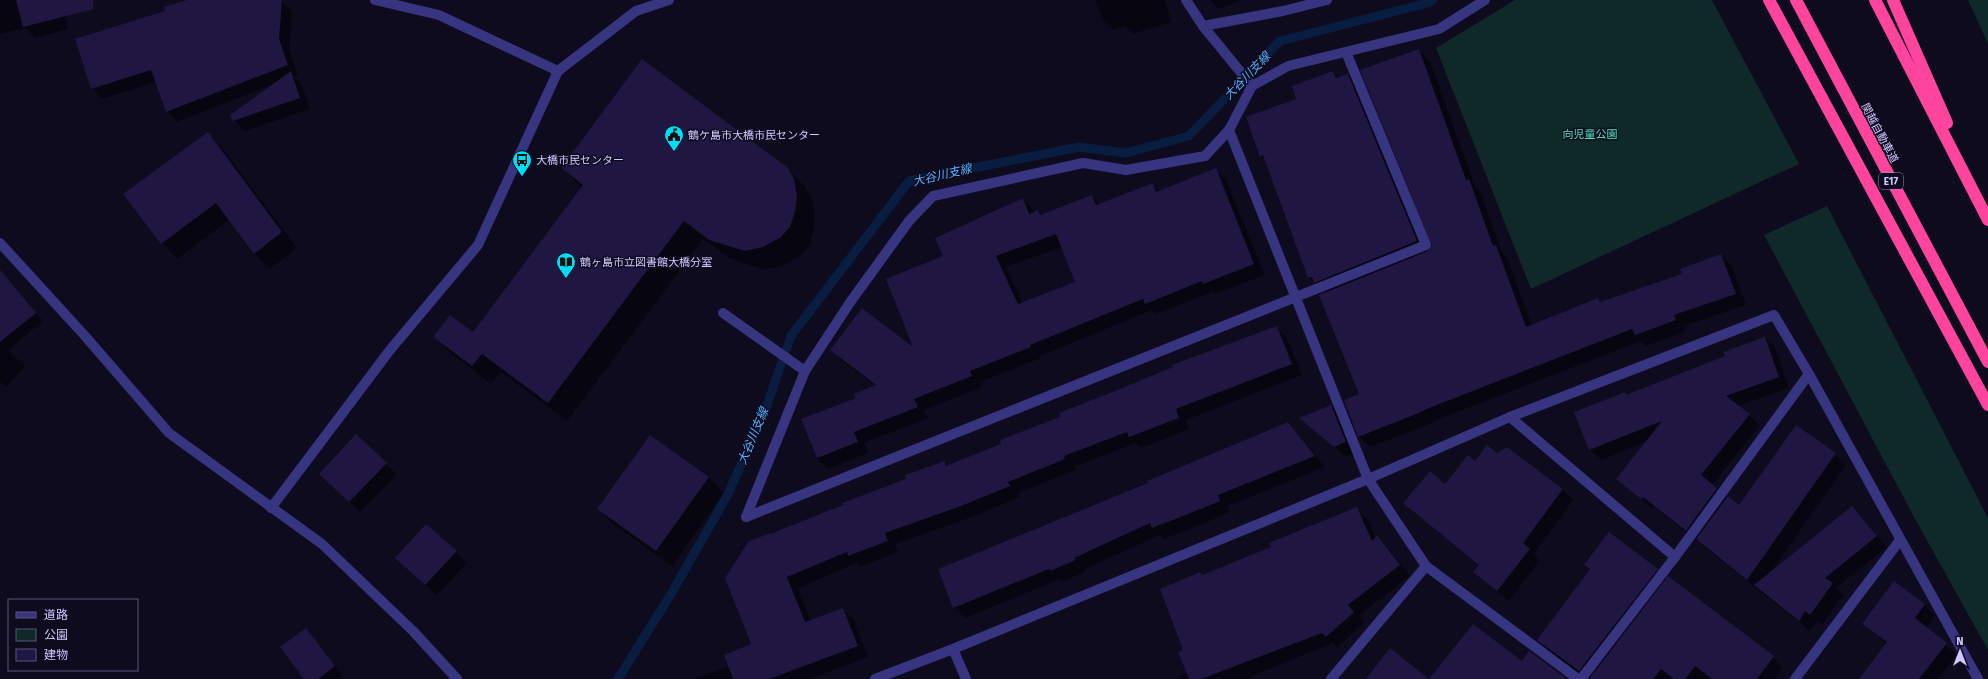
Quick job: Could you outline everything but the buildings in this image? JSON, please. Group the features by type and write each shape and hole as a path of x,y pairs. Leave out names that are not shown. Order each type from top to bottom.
{"highway":[{"path":"1769,0 1988,405"},
{"name":"関越自動車道","path":"1796,0 1988,362"},
{"path":"1876,0 1988,220"},
{"path":"1893,0 1988,217"}],"street":[{"path":"375,0 439,15 558,71"},
{"path":"271,508 390,350 478,244 558,71 636,11 668,0"},
{"path":"1186,0 1203,26 1252,86"},
{"path":"1203,26 1284,11 1327,0"},
{"path":"1346,52 1426,244 746,517 806,371 851,301 905,227 933,196 1083,163 1126,170 1205,156 1229,130 1252,86 1288,66 1439,29 1485,0"},
{"path":"1229,130 1368,479 1426,566 1579,679 1675,557 1809,374"},
{"path":"0,243 85,336 169,433 322,544 413,631 457,679"},
{"path":"723,313 806,371"},
{"path":"875,679 953,649 1368,479 1510,417 1774,315 1809,374 1978,679"},
{"path":"1510,417 1675,557"},
{"path":"1795,679 1900,540"},
{"path":"1331,679 1426,566"},
{"path":"953,649 966,679"}],"green space":[{"name":"向児童公園","path":"1515,0 1712,0 1799,164 1531,289 1436,48"},
{"path":"1968,0 1988,0 1988,44"},
{"path":"1827,206 1988,518 1988,650 1914,517 1764,235"}],"waterway":[{"name":"大谷川支線","path":"618,679 671,594 727,496 765,411 791,336 909,181 1079,147 1126,153 1189,136 1280,41 1428,3 1433,0"}],"place":[{"name":"鶴ケ島市大橋市民センター","path":"674,152"},
{"name":"大橋市民センター","path":"522,177"},
{"name":"鶴ヶ島市立図書館大橋分室","path":"566,279"}]}
